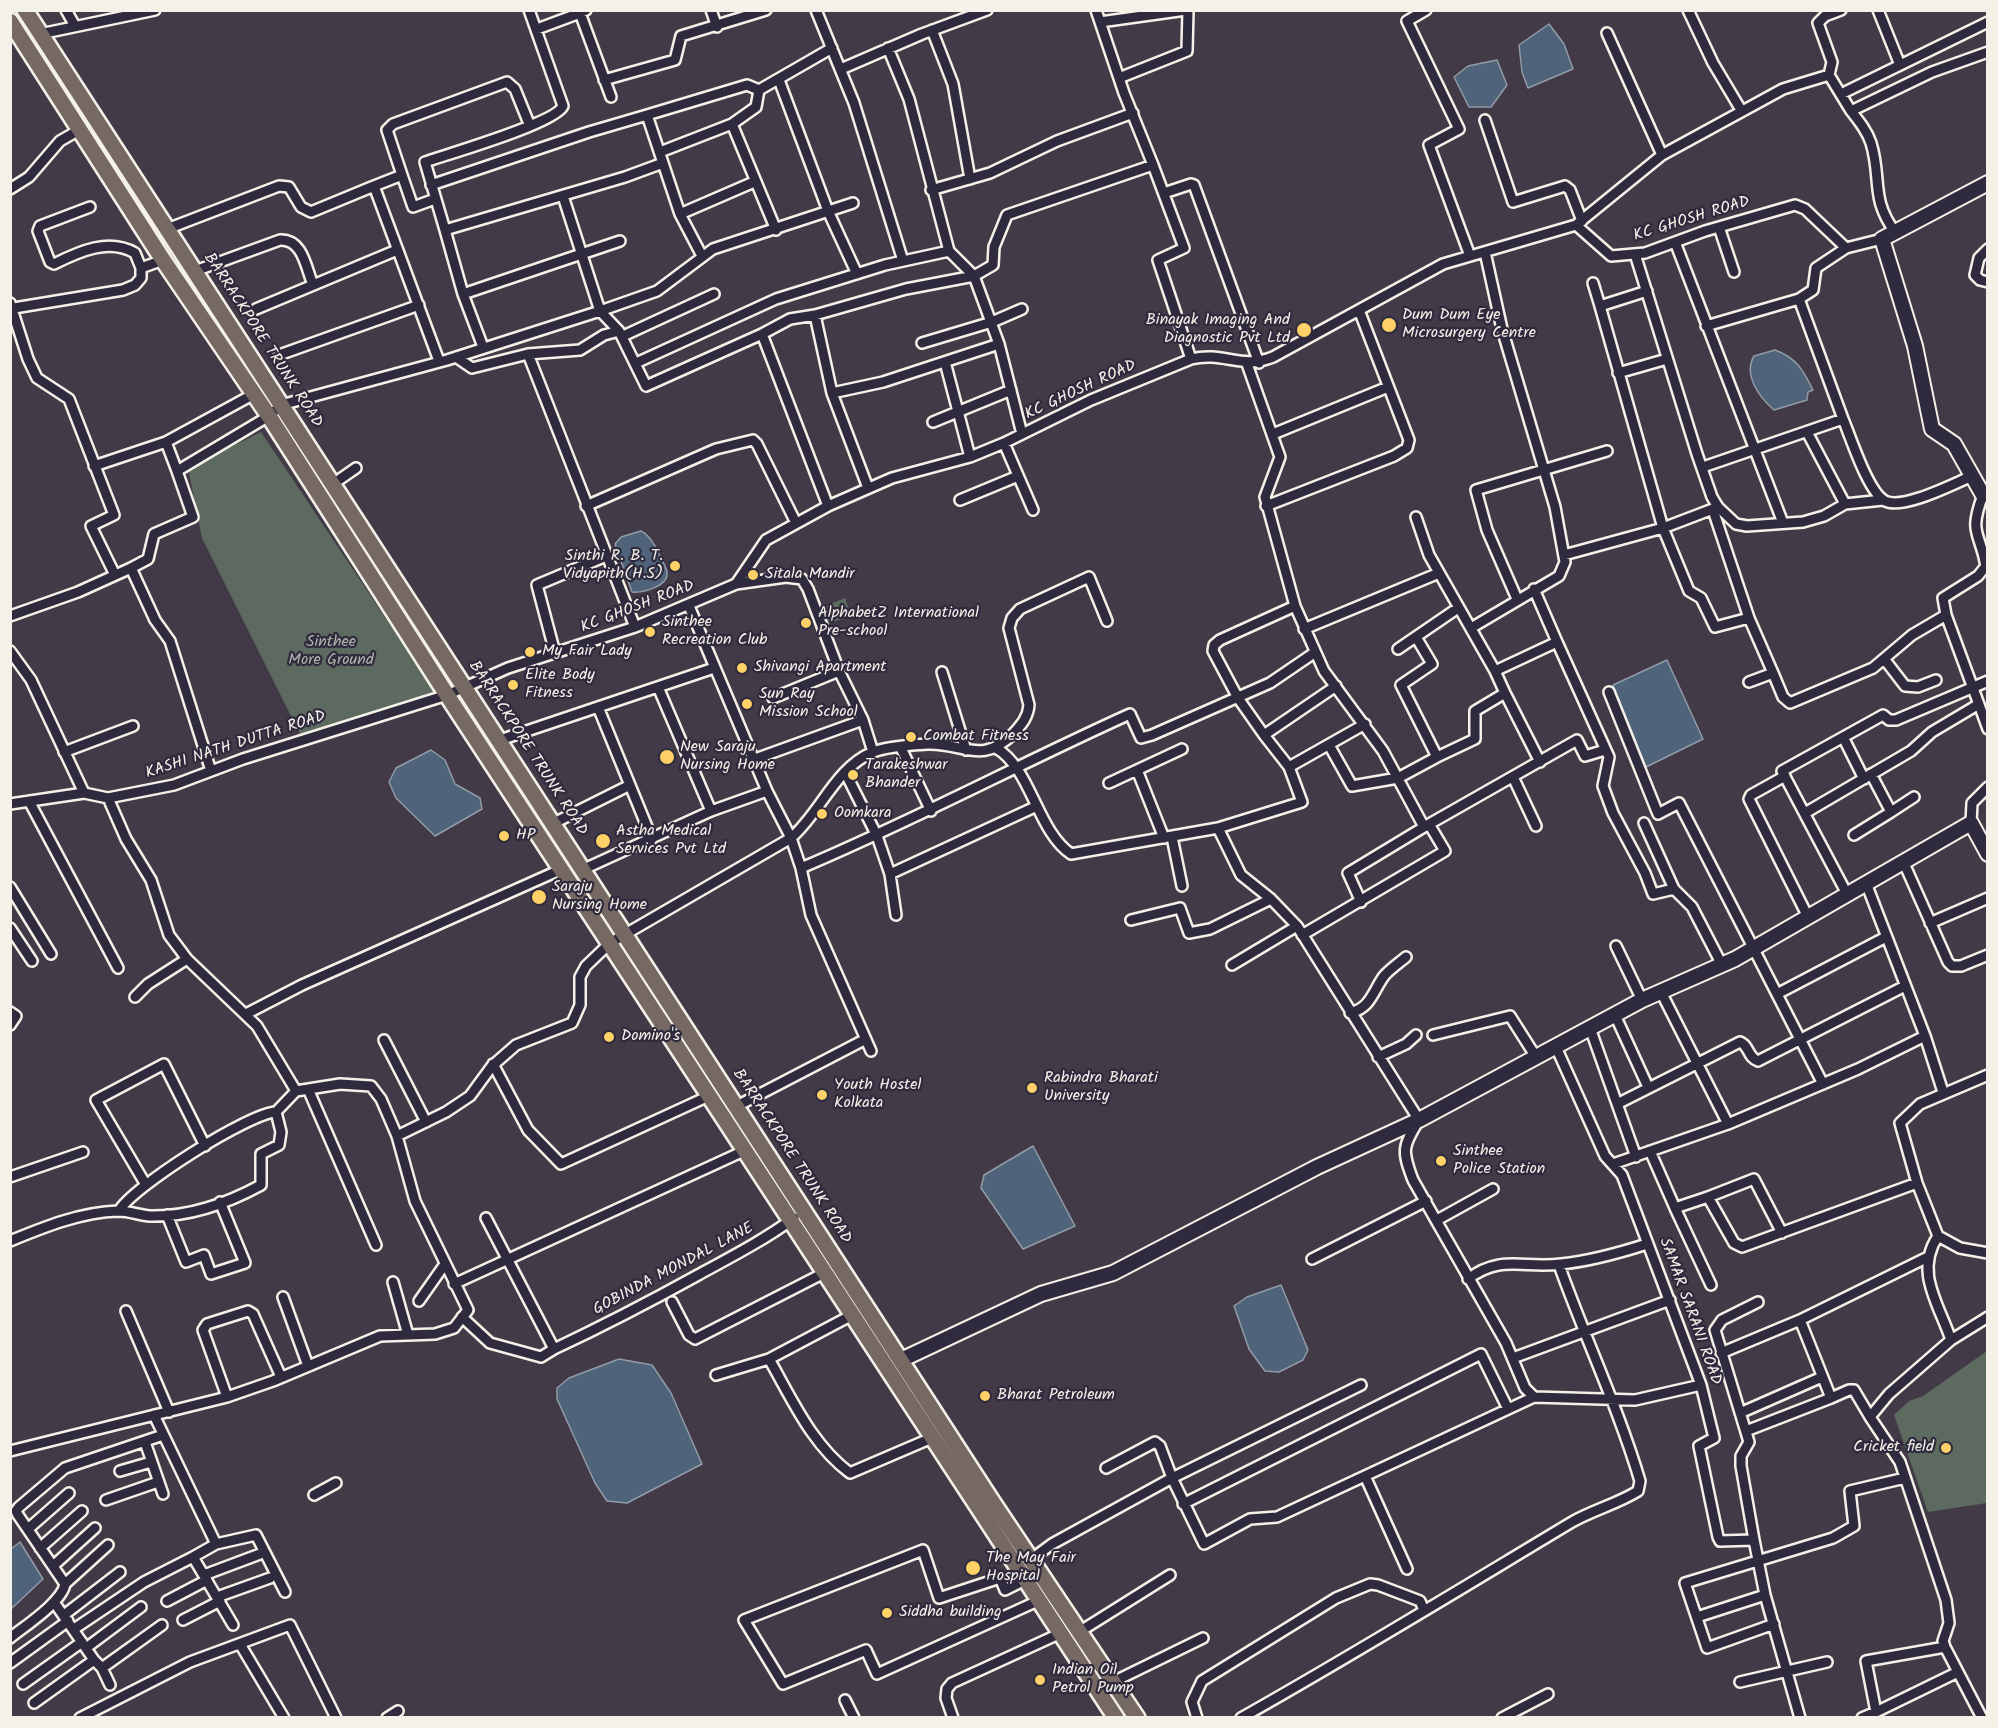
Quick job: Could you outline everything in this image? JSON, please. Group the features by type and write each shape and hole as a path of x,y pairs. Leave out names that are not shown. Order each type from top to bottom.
{"main road":[{"name":"BARRACKPORE TRUNK ROAD","path":"25,10 737,1106 798,1215 826,1272 1116,1718"},
{"name":"BARRACKPORE TRUNK ROAD","path":"10,21 163,260 269,416 447,695 746,1150 798,1215 900,1360 1137,1718"}],"street":[{"path":"66,10 75,26"},
{"path":"40,34 124,13 155,10"},
{"path":"483,347 463,294 425,162 530,126 557,114 563,106 529,10"},
{"path":"711,10 717,27"},
{"path":"604,80 675,60 681,36 717,27 765,10"},
{"path":"816,10 855,103 903,261"},
{"path":"841,69 932,30 987,10"},
{"path":"1096,10 1119,78 1184,249 1158,260 1191,359"},
{"path":"1100,21 1187,10 1187,51 1119,78"},
{"path":"1426,10 1407,21 1459,129 1429,145 1470,256"},
{"path":"1689,10 1713,63 1741,110"},
{"path":"1878,10 1900,65"},
{"path":"537,29 582,11 611,97"},
{"path":"1839,11 1825,16 1818,23 1832,62 1829,75 1871,143 1878,199 1915,346 1932,429 1954,444 1985,494 1975,516 1975,527 1976,537 1987,566 1978,576 1943,598 1946,615 1988,729"},
{"path":"1841,94 1988,22"},
{"path":"932,30 953,84 970,179"},
{"path":"1607,33 1662,155"},
{"path":"431,185 589,132 747,85 759,90 832,48"},
{"path":"888,48 909,99 931,190 949,251 974,276 999,344 1022,434"},
{"path":"1851,111 1932,72 1988,52"},
{"path":"1485,120 1513,202 1565,186 1570,190 1579,223 1662,155 1782,89 1829,75"},
{"path":"779,80 828,211 857,274"},
{"path":"435,199 413,207 388,138 389,127 499,84 510,82 530,126"},
{"path":"660,152 732,124 756,107 759,90"},
{"path":"931,190 1008,166 1057,141 1133,113"},
{"path":"646,115 680,214 702,256"},
{"path":"732,124 754,182 776,230"},
{"path":"10,189 29,177 60,141 79,129"},
{"path":"445,231 663,163"},
{"path":"563,196 600,311 621,334 646,386 790,320 906,289 974,276 993,265 994,247 1007,214 1153,165"},
{"path":"167,229 279,186 289,187 301,207 311,212 402,175"},
{"path":"680,214 754,182"},
{"path":"1706,326 1799,299 1813,290 1816,268 1846,248 1888,235 1988,183"},
{"path":"1164,193 1191,184 1194,186 1259,363"},
{"path":"374,186 439,361"},
{"path":"177,471 269,416 281,405 456,357 657,291 713,249 853,203"},
{"name":"KC GHOSH ROAD","path":"466,688 508,668 635,627 736,585 766,540 828,506 868,488 892,478 970,456 1004,443 1091,400 1191,359 1209,355 1247,364 1259,363 1443,264 1579,223 1611,256 1635,254 1795,205 1805,209 1846,248"},
{"path":"90,207 40,226 38,231 50,262 54,264 89,249 121,245 135,253 141,268 141,278 135,285 123,290 12,306 31,367 37,378 69,399 114,515 91,526 115,575"},
{"path":"1719,227 1734,272"},
{"path":"195,271 280,240 289,240 301,254 313,285"},
{"path":"463,294 620,241"},
{"path":"1675,242 1753,450 1783,522"},
{"path":"1988,249 1979,258 1975,275 1980,280 1988,282"},
{"path":"256,309 397,250"},
{"path":"636,363 776,299 903,261 949,251"},
{"path":"1471,628 1561,573 1564,568 1564,555 1555,507 1502,330 1485,252"},
{"path":"1635,254 1749,618 1783,697 1790,703 1874,668 1912,635 1946,615"},
{"path":"141,268 163,260"},
{"path":"1593,283 1663,528 1689,591 1701,598 1715,627 1749,618"},
{"path":"1600,306 1647,291"},
{"path":"456,357 472,368 528,354 580,350 604,335 621,334 714,294"},
{"path":"1799,299 1843,419 1869,480 1882,500"},
{"path":"279,355 419,305"},
{"path":"922,343 992,322 1022,309"},
{"path":"1266,506 1405,450 1408,440 1359,310"},
{"path":"815,315 832,393 868,488"},
{"path":"762,334 828,506"},
{"path":"832,393 883,382 999,344"},
{"path":"528,354 635,627"},
{"path":"1618,373 1667,359"},
{"path":"945,362 970,456"},
{"path":"1247,364 1280,457 1264,497 1295,606 1304,629 1314,653 1365,724 1426,825 1445,851 1302,935"},
{"path":"1273,435 1388,387"},
{"path":"933,422 1011,390"},
{"path":"94,466 166,442 254,394"},
{"path":"1703,467 1843,419"},
{"path":"1807,432 1845,504"},
{"path":"586,506 716,449 753,440 760,449 796,523"},
{"path":"10,615 78,592 148,559 154,534 193,518 166,442"},
{"path":"1004,443 1033,510"},
{"path":"1517,599 1487,530 1476,490 1544,472 1607,451"},
{"path":"333,484 356,468"},
{"path":"960,500 1018,476"},
{"path":"1715,508 1736,524 1747,526 1803,522 1824,516 1845,504 1882,500 1892,503 1908,501 1972,476"},
{"path":"1564,555 1663,528 1715,508"},
{"path":"1416,517 1439,573 1495,671 1540,762"},
{"path":"555,653 537,585 606,556"},
{"path":"131,568 155,620 170,641 211,771"},
{"path":"1304,629 1439,573"},
{"path":"736,585 786,577 802,579 808,589 839,671 863,720 873,752"},
{"path":"398,1136 470,1096 493,1064 516,1045 572,1023 580,1005 580,977 586,966 610,943 791,838 821,804 844,772 873,752 929,744 966,750 996,748 1024,721 1029,710 1009,628 1015,612 1023,606 1089,577 1107,621"},
{"path":"1534,590 1609,758 1603,786 1613,813 1645,873 1653,894 1674,889"},
{"path":"689,606 767,791 791,838 801,868 811,915 864,1040 871,1051"},
{"path":"996,748 1008,758 1062,848 1071,854 1218,828 1302,802 1289,767 1238,698 1213,651 1214,645 1295,606"},
{"path":"1398,649 1458,608"},
{"path":"1416,636 1432,665 1401,685 1437,757"},
{"path":"1495,671 1557,642"},
{"path":"10,651 31,680 84,793"},
{"path":"801,868 931,811 1048,751 1130,714 1141,738 1270,683 1314,653"},
{"path":"1885,660 1905,686 1918,687 1936,680"},
{"path":"500,740 714,668"},
{"path":"773,698 839,671"},
{"path":"942,672 966,750"},
{"path":"1749,682 1773,673"},
{"path":"1847,894 1782,771 1883,716 1889,720 1896,720 1988,681"},
{"path":"1264,735 1336,686"},
{"path":"658,687 711,811"},
{"name":"KASHI NATH DUTTA ROAD","path":"10,804 84,793 108,798 174,785 466,688"},
{"path":"1609,692 1658,814 1679,803 1823,1084"},
{"path":"1329,745 1351,786 1398,778 1475,739 1475,711 1505,693"},
{"path":"1805,813 1911,751 1932,732 1979,704"},
{"path":"598,707 652,839"},
{"path":"755,759 863,720"},
{"path":"1289,767 1365,724"},
{"path":"64,752 133,726"},
{"path":"1844,739 1891,812"},
{"path":"1361,902 1348,873 1426,825 1577,740 1585,756 1605,750"},
{"path":"901,748 931,811"},
{"path":"1109,783 1182,749"},
{"path":"1137,770 1168,837 1182,886"},
{"path":"844,772 877,836 890,874 896,915"},
{"path":"1785,776 1751,795 1749,799 1808,917"},
{"path":"1513,777 1536,826"},
{"path":"554,823 630,785"},
{"path":"1988,787 1972,803 1971,823 1988,854"},
{"path":"584,869 711,811 767,791"},
{"path":"1854,835 1914,797"},
{"path":"108,798 126,839 151,880 169,935 187,959 257,1026 296,1092"},
{"path":"29,801 118,968"},
{"path":"890,874 1036,806"},
{"path":"1644,823 1674,889 1692,907 1722,965"},
{"path":"900,1360 1041,1294 1113,1273 1317,1167 1419,1120 1642,1000 1722,965 1754,948 1971,823"},
{"path":"1218,828 1240,875 1271,899 1297,926 1419,1120"},
{"path":"1903,861 1943,955 1952,966 1961,966 1988,955"},
{"path":"246,1014 302,985 562,869"},
{"path":"1866,883 1925,1036 1943,1092"},
{"path":"10,886 51,954"},
{"path":"1930,923 1988,898"},
{"path":"1131,920 1180,908 1189,933 1210,929 1271,899"},
{"path":"1232,965 1297,926"},
{"path":"10,928 32,961"},
{"path":"1777,994 1886,937"},
{"path":"1616,946 1642,1000"},
{"path":"1350,1013 1358,1011 1372,999 1384,977 1406,957"},
{"path":"135,997 148,984 187,959"},
{"path":"1617,1104 1696,1062 1740,1042 1745,1044 1753,1058 1758,1061 1905,986"},
{"path":"1661,992 1728,1124"},
{"path":"10,1012 16,1016 10,1025"},
{"path":"1615,1015 1648,1087"},
{"path":"1433,1035 1510,1016 1536,1057"},
{"path":"1590,1028 1636,1157"},
{"path":"1378,1057 1406,1044 1416,1035"},
{"path":"1613,1164 1728,1124 1823,1084 1925,1036"},
{"path":"384,1040 426,1122"},
{"path":"737,1106 864,1040"},
{"name":"SAMAR SARANI ROAD","path":"1556,1047 1605,1156 1622,1175 1701,1385 1714,1438 1699,1446 1718,1537 1720,1541 1754,1540"},
{"path":"146,1185 96,1100 164,1064 205,1146"},
{"path":"493,1064 528,1130 561,1164 711,1095"},
{"path":"1988,1075 1943,1092 1910,1110 1900,1123 1917,1183 1938,1236 1960,1248 1988,1253"},
{"path":"10,1451 227,1397 380,1336 435,1334 454,1328 468,1310 415,1201 398,1136 381,1100 371,1086 340,1084 296,1092 276,1112 256,1116 146,1185 124,1201 119,1211"},
{"path":"308,1089 376,1245"},
{"path":"10,1241 82,1216 119,1211 149,1216 186,1214 242,1196 261,1185 261,1154 279,1145 281,1132 276,1112"},
{"path":"1419,1120 1408,1138 1403,1153 1426,1201 1513,1358 1525,1388 1534,1397"},
{"path":"454,1284 506,1258 746,1150"},
{"path":"1650,1151 1711,1286"},
{"path":"10,1177 83,1152"},
{"path":"1675,1208 1754,1179 1782,1233"},
{"path":"1708,1197 1734,1243 1742,1247 1917,1183"},
{"path":"1437,1220 1493,1189"},
{"path":"1312,1259 1426,1201"},
{"path":"167,1215 186,1263 204,1255 211,1274 245,1263 220,1202"},
{"name":"GOBINDA MONDAL LANE","path":"462,1317 490,1343 541,1357 739,1253 769,1236 798,1215"},
{"path":"486,1218 554,1349"},
{"path":"1938,1236 1928,1257 1926,1269 1951,1340"},
{"path":"1468,1279 1484,1267 1513,1263 1559,1264 1616,1254 1647,1244"},
{"path":"1721,1353 1800,1320 1928,1257"},
{"path":"419,1300 445,1264"},
{"path":"1241,1718 1374,1643 1424,1610 1577,1519 1638,1491 1640,1481 1614,1399 1559,1264"},
{"path":"672,1302 689,1335 695,1339 826,1272"},
{"path":"393,1282 408,1335"},
{"path":"284,1297 308,1366"},
{"path":"1513,1358 1670,1300"},
{"path":"1758,1302 1717,1323 1715,1330 1749,1442 1741,1456 1741,1466 1765,1594 1797,1716"},
{"path":"126,1311 169,1412"},
{"path":"227,1397 203,1330 207,1324 248,1311 253,1314 281,1377"},
{"path":"716,1375 769,1359 854,1314"},
{"path":"1870,1417 1889,1394 1951,1340 1988,1317"},
{"path":"1800,1320 1831,1398"},
{"path":"1183,1503 1481,1354 1508,1409"},
{"path":"769,1359 815,1439 831,1458 850,1473 934,1437"},
{"path":"1740,1413 1822,1377"},
{"path":"1040,1600 877,1674 866,1650 783,1684 744,1620 922,1550 939,1599 1000,1578 1005,1590 1025,1576 1031,1557 1172,1478 1361,1385"},
{"path":"1106,1468 1155,1442 1160,1446 1183,1503 1204,1544 1250,1519 1277,1517 1534,1397 1635,1400 1701,1385"},
{"path":"1746,1431 1854,1390 1900,1462 1946,1600 1949,1623 1943,1641 1982,1718"},
{"path":"154,1415 216,1544"},
{"path":"65,1584 16,1511 65,1468 164,1435"},
{"path":"145,1442 163,1494"},
{"path":"120,1471 152,1462"},
{"path":"1365,1476 1407,1569"},
{"path":"1774,1624 1707,1648 1685,1583 1833,1538 1854,1526 1850,1491 1905,1478"},
{"path":"106,1500 158,1482"},
{"path":"314,1495 336,1484"},
{"path":"28,1529 69,1494"},
{"path":"40,1548 82,1511"},
{"path":"53,1566 95,1528"},
{"path":"68,1622 216,1544 256,1535 285,1592"},
{"path":"10,1638 54,1602 64,1591 65,1584 108,1545"},
{"path":"167,1601 206,1577 260,1554"},
{"path":"193,1557 233,1625"},
{"path":"10,1664 68,1622 120,1572"},
{"path":"1079,1632 1170,1575"},
{"path":"183,1620 219,1599 270,1578"},
{"path":"1197,1718 1192,1702 1202,1681 1336,1598 1370,1584 1378,1585 1420,1601 1424,1610"},
{"path":"1697,1617 1765,1594"},
{"path":"54,1602 102,1668 110,1685"},
{"path":"23,1684 141,1607"},
{"path":"102,1668 162,1625"},
{"path":"80,1718 190,1662 290,1625 302,1655 336,1718"},
{"path":"953,1718 946,1698 947,1689 952,1683 1061,1633"},
{"path":"1113,1682 1203,1638"},
{"path":"240,1644 284,1718"},
{"path":"1876,1712 1866,1661 1945,1647"},
{"path":"34,1703 94,1660"},
{"path":"1740,1682 1827,1662"},
{"path":"1862,1718 1958,1672"},
{"path":"1502,1718 1548,1694"},
{"path":"845,1700 854,1718"},
{"path":"387,1718 398,1711"}],"green space":[{"name":"Sinthee More Ground","path":"261,432 435,692 300,734 202,538 188,468"},
{"path":"845,598 851,615 826,625 818,609"},
{"name":"Cricket field","path":"1987,1351 1987,1503 1928,1512 1894,1415 1909,1401 1923,1396"}],"water":[{"path":"1549,24 1564,44 1573,69 1528,88 1522,72 1519,45"},
{"path":"1497,60 1507,85 1491,107 1469,107 1454,77 1468,66"},
{"path":"1775,350 1794,361 1806,376 1813,390 1808,392 1807,400 1774,410 1758,392 1750,371 1754,356"},
{"path":"641,531 654,544 666,567 667,577 654,588 632,592 615,544 621,537"},
{"path":"1667,660 1703,739 1646,767 1613,685"},
{"path":"431,750 445,760 455,784 480,798 482,809 435,836 396,798 389,782 396,768"},
{"path":"1033,1146 1075,1226 1023,1249 981,1188 984,1175"},
{"path":"1281,1285 1308,1350 1303,1360 1279,1372 1265,1371 1249,1349 1234,1306 1247,1297"},
{"path":"619,1359 652,1365 671,1393 702,1464 627,1503 607,1501 595,1483 557,1399 557,1388 569,1378"},
{"path":"20,1542 43,1579 11,1609 11,1549"}],"place":[{"name":"Dum Dum Eye Microsurgery Centre","path":"1389,325"},
{"name":"Binayak Imaging And Diagnostic Pvt Ltd","path":"1304,330"},
{"name":"Sinthi R. B. T. Vidyapith(H.S)","path":"675,566"},
{"name":"Sitala Mandir","path":"753,575"},
{"name":"AlphabetZ International Pre-school","path":"806,623"},
{"name":"Sinthee Recreation Club","path":"650,632"},
{"name":"My Fair Lady","path":"530,652"},
{"name":"Shivangi Apartment","path":"742,668"},
{"name":"Elite Body Fitness","path":"513,685"},
{"name":"Sun Ray Mission School","path":"747,704"},
{"name":"Combat Fitness","path":"911,737"},
{"name":"New Saraju Nursing Home","path":"667,757"},
{"name":"Tarakeshwar Bhander","path":"853,775"},
{"name":"Oomkara","path":"822,814"},
{"name":"HP","path":"504,836"},
{"name":"Astha Medical Services Pvt Ltd","path":"603,841"},
{"name":"Saraju Nursing Home","path":"539,897"},
{"name":"Domino's","path":"609,1037"},
{"name":"Rabindra Bharati University","path":"1032,1088"},
{"name":"Youth Hostel Kolkata","path":"822,1095"},
{"name":"Sinthee Police Station","path":"1441,1161"},
{"name":"Bharat Petroleum","path":"985,1396"},
{"name":"Cricket field","path":"1946,1448"},
{"name":"The May Fair Hospital","path":"973,1568"},
{"name":"Siddha building","path":"887,1613"},
{"name":"Indian Oil Petrol Pump","path":"1040,1680"}]}
